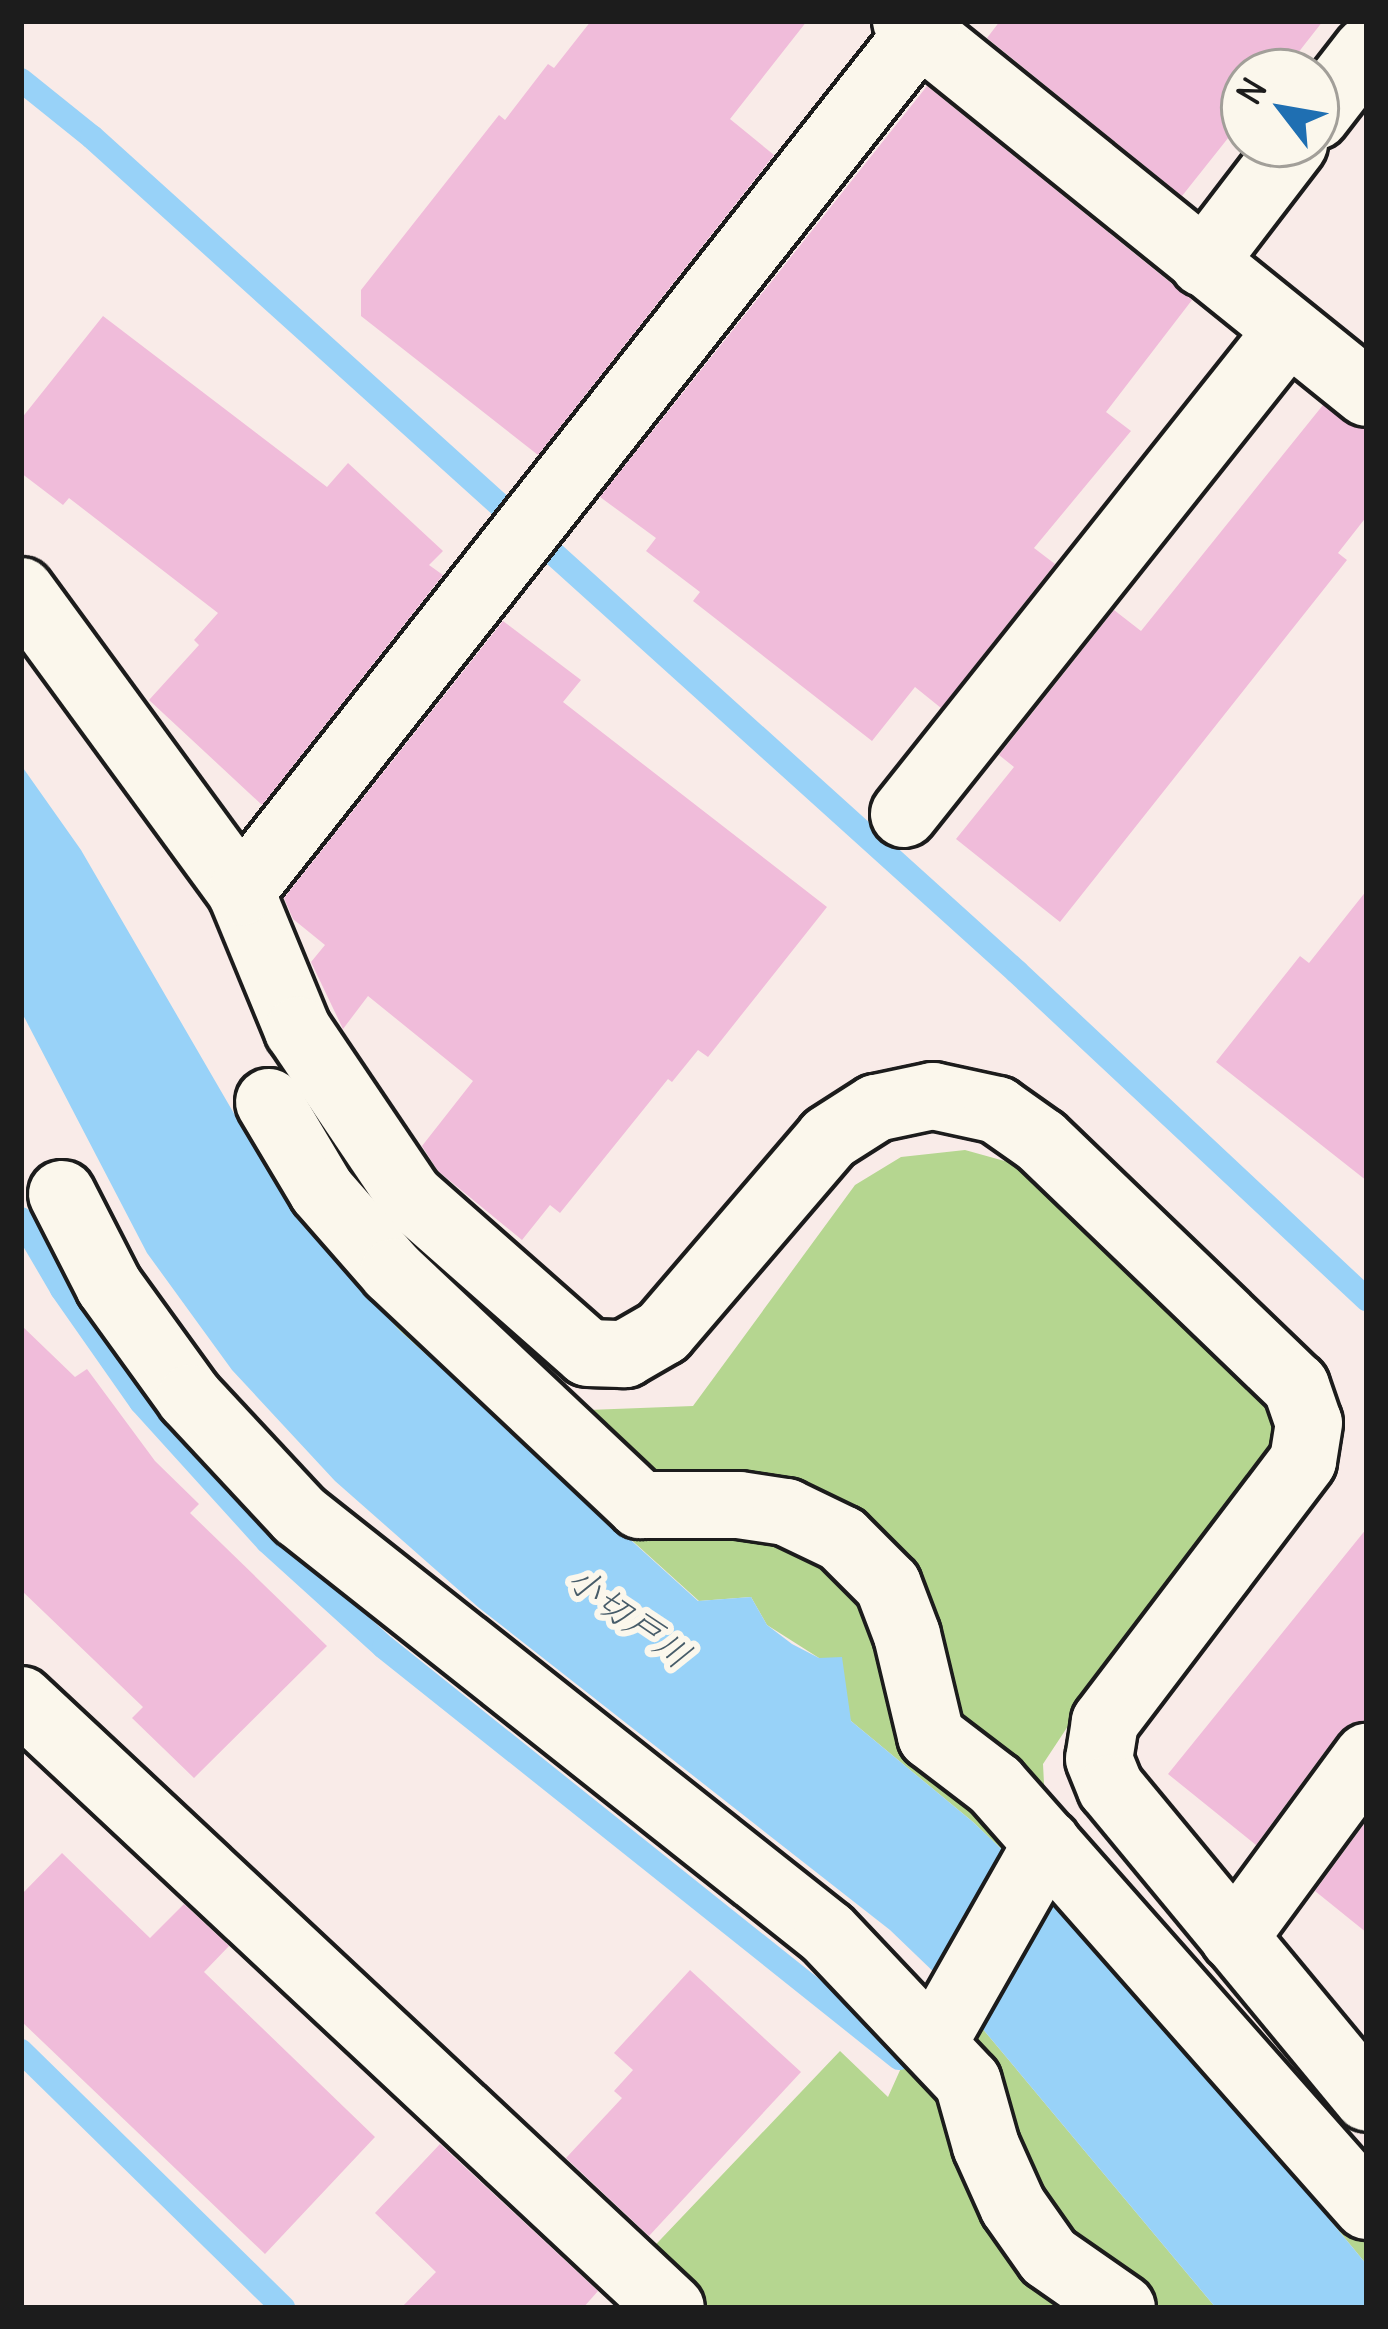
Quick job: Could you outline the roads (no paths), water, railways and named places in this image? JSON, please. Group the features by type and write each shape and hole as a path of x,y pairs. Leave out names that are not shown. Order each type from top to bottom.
{"street":[{"path":"241,892 918,24 1203,263 1367,393"},
{"path":"1340,85 1367,50"},
{"path":"1203,263 1276,168"},
{"path":"904,814 1288,331"},
{"path":"21,591 241,892 298,1030 410,1196 588,1353 625,1354 663,1333 829,1138 876,1108 933,1096 997,1110 1042,1141 1296,1386 1310,1423 1303,1461 1105,1722 1100,1759 1111,1788 1366,2094"},
{"path":"269,1102 322,1191 393,1272 640,1505 739,1505 786,1512 842,1539 887,1585 907,1635 931,1736 995,1785 1043,1850 1367,2206"},
{"path":"62,1194 109,1286 190,1398 299,1515 827,1933 937,2037 968,2081 986,2146 1013,2206 1036,2240 1048,2257 1122,2308"},
{"path":"21,1700 670,2308"},
{"path":"1234,1938 1367,1757"},
{"path":"937,2037 1043,1850"}],"water":[{"name":"小切戸川","path":"21,765 81,850 243,1129 316,1237 399,1330 698,1601 751,1597 767,1625 792,1644 819,1658 842,1657 851,1721 973,1822 1106,1949 1367,2265 1367,2308 1216,2308 941,1979 890,1930 478,1607 335,1481 232,1370 147,1253 21,1011"}],"waterway":[{"path":"21,80 92,137 1017,972 1367,1299"},
{"path":"21,1219 62,1289 141,1402 267,1541 384,1647 899,2058"},
{"path":"21,2051 283,2308"}]}
